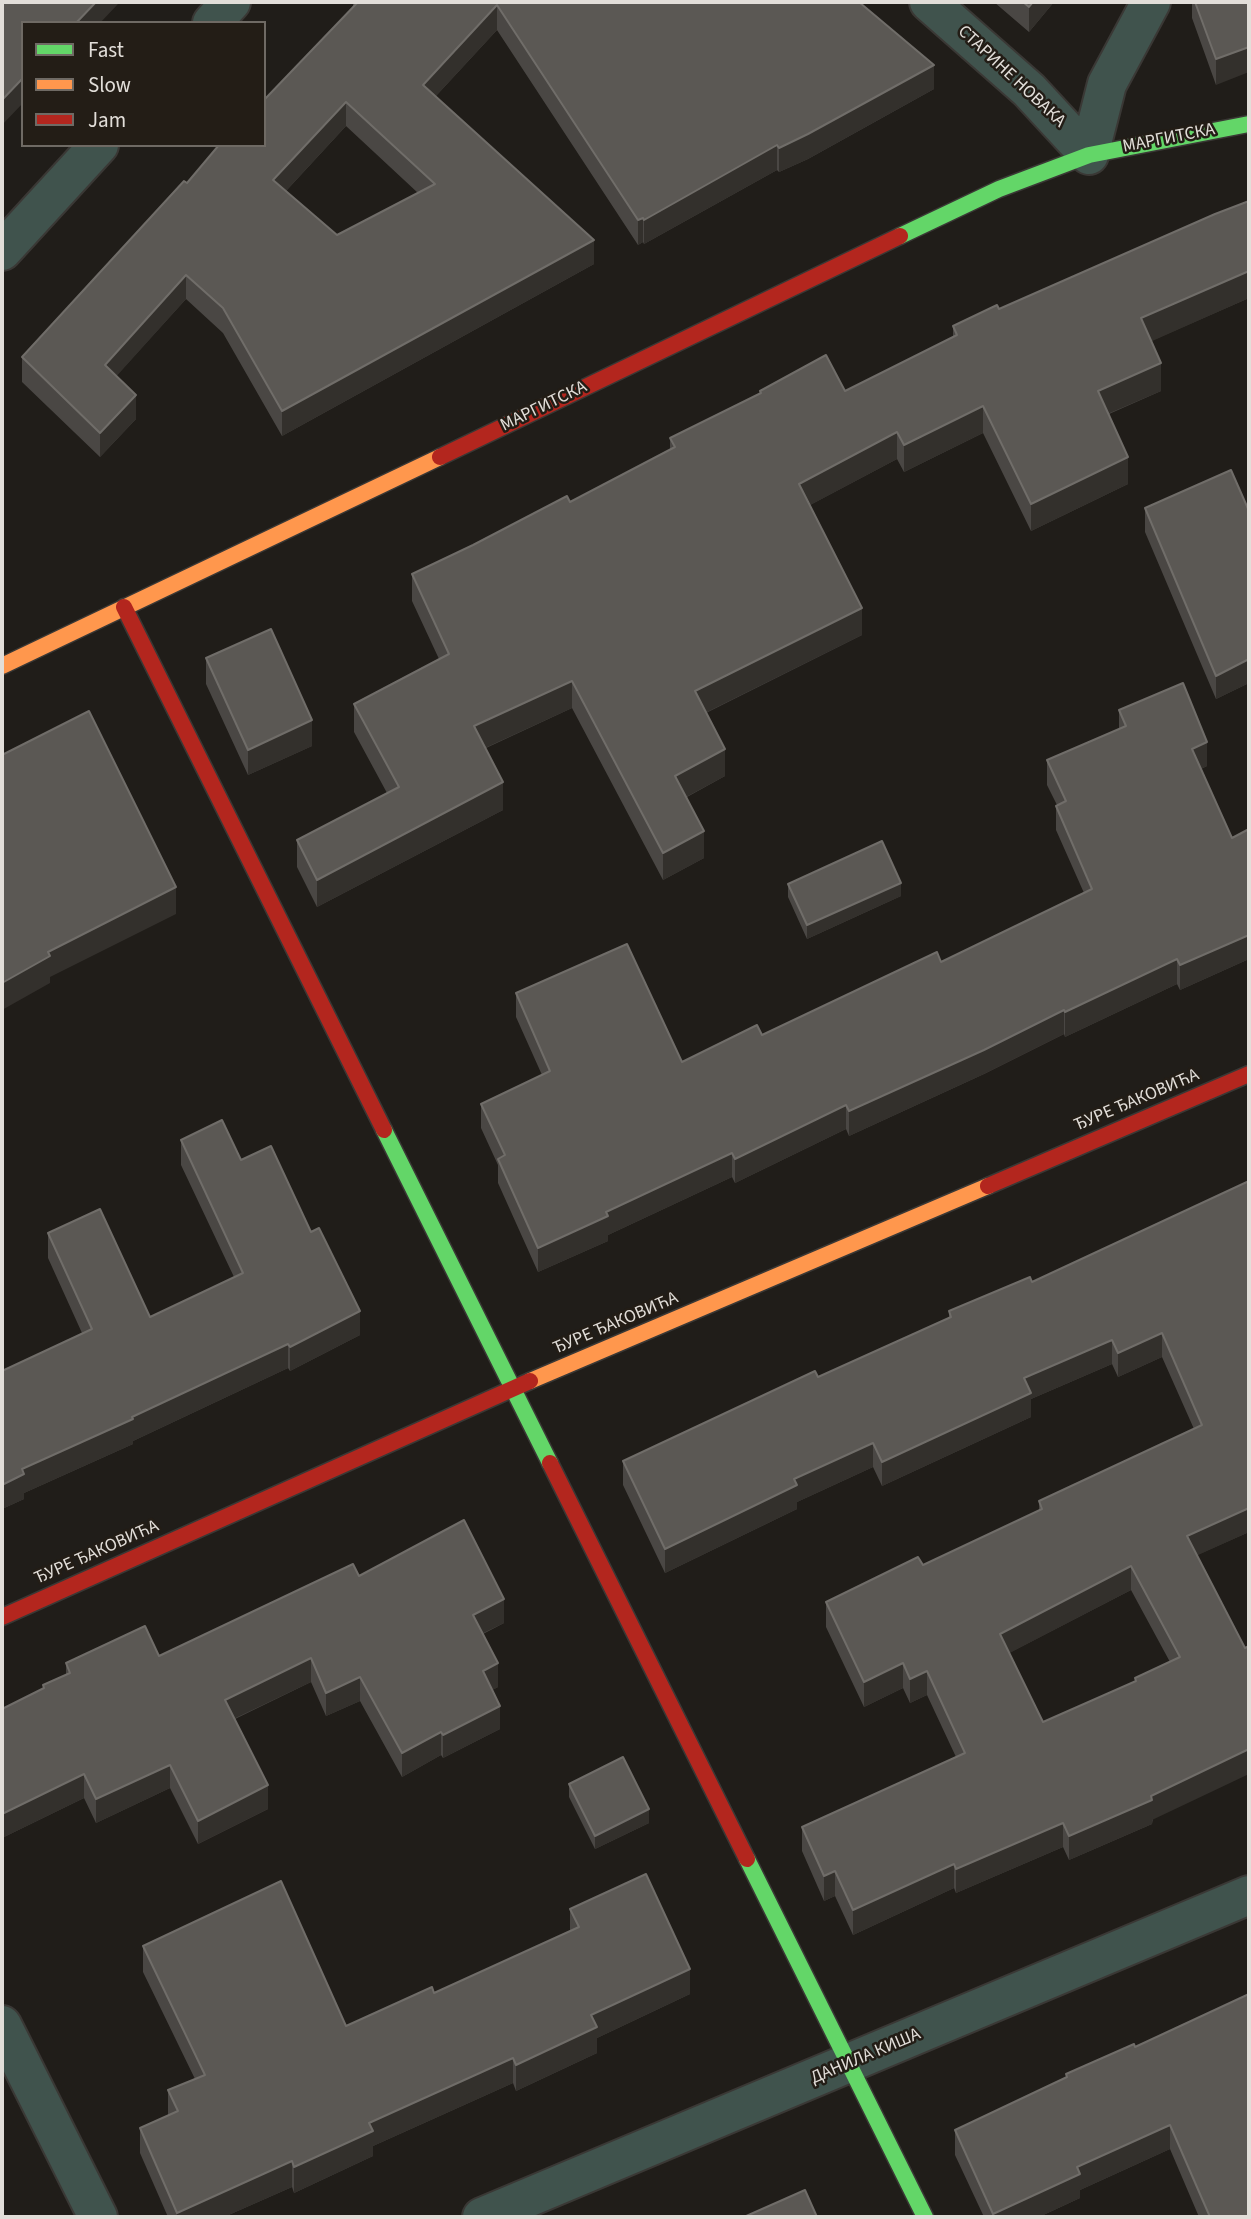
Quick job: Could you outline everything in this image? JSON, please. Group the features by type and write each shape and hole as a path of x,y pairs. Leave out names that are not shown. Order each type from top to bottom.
{"street":[{"path":"214,21 231,2"},
{"name":"СТАРИНЕ НОВАКА","path":"929,2 1030,90 1088,155"},
{"path":"1088,155 1107,84 1151,2"},
{"name":"МАРГИТСКА","path":"2,666 999,189 1088,155 1249,124"},
{"path":"2,251 97,147"},
{"path":"124,607 925,2217"},
{"name":"ЂУРЕ ЂАКОВИЋА","path":"2,1617 512,1389 1249,1074"},
{"name":"ДАНИЛА КИША","path":"482,2217 1249,1895"},
{"path":"2,2025 98,2217"}],"building":[{"path":"2,2 96,2 78,21 21,21 21,80 2,100"},
{"path":"358,2 859,2 934,65 808,134 779,148 777,145 644,220 638,220 497,5 423,85 594,240 282,411 223,308 186,275 105,365 136,395 100,433 22,357 184,181 187,183 217,147 266,147 266,98","holes":["346,102 435,184 337,235 273,180"]},
{"path":"1195,2 1249,2 1249,47 1216,59"},
{"path":"1249,201 1249,271 1141,318 1161,363 1098,391 1128,457 1031,504 983,406 904,445 897,432 799,484 862,608 695,691 725,749 675,776 704,831 663,853 572,681 474,726 503,782 317,880 297,840 399,787 354,704 449,654 412,574 567,496 570,502 675,447 670,438 761,393 760,391 826,355 845,391 957,335 953,326 997,305 999,309"},
{"path":"1231,470 1249,511 1249,659 1216,676 1145,508"},
{"path":"271,629 312,720 248,750 206,658"},
{"path":"1183,683 1207,742 1192,749 1232,838 1249,829 1249,935 1180,965 1177,959 849,1111 846,1105 735,1159 732,1153 606,1212 608,1216 538,1248 498,1159 505,1155 481,1104 550,1071 516,993 627,944 682,1062 757,1025 762,1035 937,952 941,962 1092,889 1056,806 1066,801 1047,760 1126,726 1119,710"},
{"path":"89,711 176,887 48,952 50,956 2,983 2,755"},
{"path":"882,841 901,883 807,925 788,884"},
{"path":"222,1120 241,1160 271,1146 311,1232 319,1228 360,1311 290,1347 288,1344 22,1469 24,1474 2,1485 2,1371 92,1329 48,1233 100,1209 150,1317 243,1273 181,1140"},
{"path":"1249,1181 1249,1508 1187,1536 1245,1648 1249,1646 1249,1749 1151,1796 1152,1800 1069,1836 1063,1823 956,1869 954,1864 853,1910 835,1871 824,1876 802,1827 965,1753 927,1671 910,1679 903,1663 864,1682 826,1602 918,1557 923,1565 1042,1509 1039,1501 1202,1425 1162,1333 1118,1353 1112,1340 1024,1378 1031,1393 882,1462 873,1443 794,1479 797,1485 665,1549 623,1461 815,1371 818,1377 951,1317 949,1311 1030,1277 1032,1282","holes":["1131,1566 1180,1657 1135,1678 1136,1681 1043,1722 1000,1634"]},
{"path":"464,1520 504,1599 473,1615 498,1663 483,1671 500,1706 402,1753 360,1677 326,1693 311,1658 225,1700 268,1785 198,1821 170,1765 96,1799 84,1774 2,1814 2,1709 70,1673 66,1663 145,1626 159,1656 353,1564 359,1576"},
{"path":"623,1757 649,1809 595,1836 569,1784"},
{"path":"646,1874 690,1969 591,2015 597,2027 516,2065 513,2058 369,2123 373,2131 294,2167 292,2161 177,2213 140,2128 178,2111 168,2090 205,2075 143,1946 281,1881 346,2026 432,1987 434,1993 579,1927 570,1909"},
{"path":"1249,1994 1249,2217 1210,2217 1170,2125 1077,2167 1080,2174 993,2214 955,2130 1067,2077 1066,2074 1134,2044 1135,2047"},
{"path":"805,2190 817,2217 744,2217"}],"traffic: fast":[{"path":"900,236 999,189 1089,155 1249,124"},
{"path":"384,1130 550,1463"},
{"path":"747,1859 925,2217"}],"traffic: slow":[{"path":"2,666 440,457"},
{"path":"530,1381 988,1186"}],"traffic: jam":[{"path":"440,457 900,236"},
{"path":"124,607 384,1130"},
{"path":"988,1186 1249,1074"},
{"path":"2,1617 530,1381"},
{"path":"550,1463 747,1859"}]}
